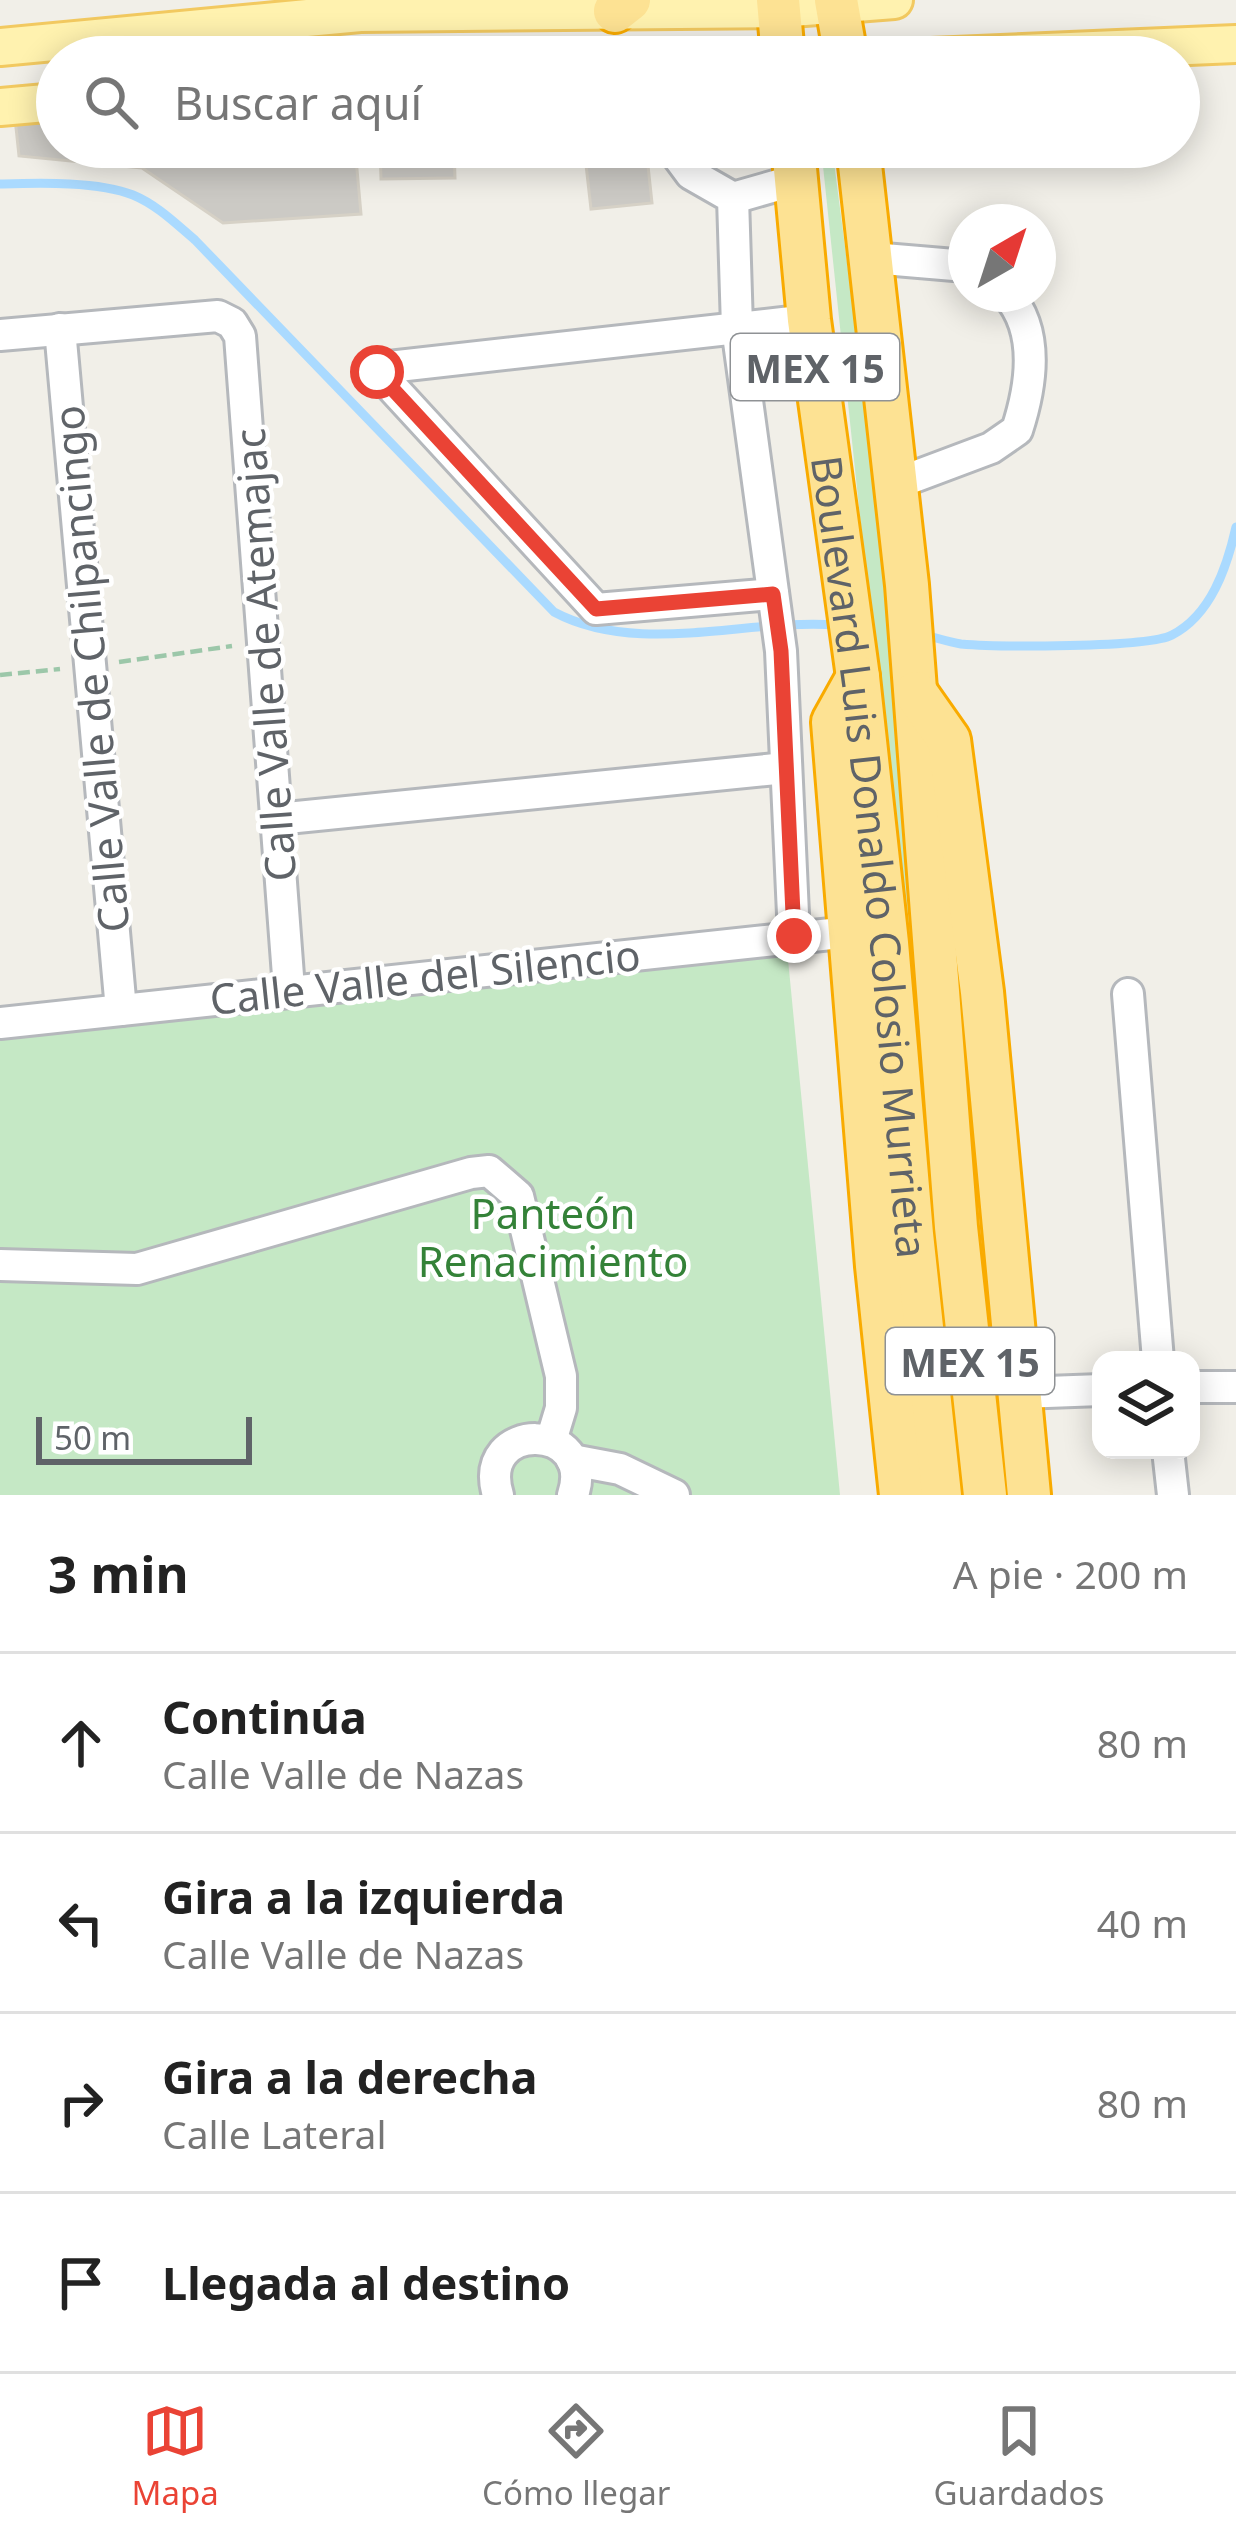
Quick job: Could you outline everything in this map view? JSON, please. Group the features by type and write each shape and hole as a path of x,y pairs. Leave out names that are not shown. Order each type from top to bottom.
{"highway":[{"path":"837,2 843,36"},
{"path":"778,4 780,36"},
{"name":"Boulevard Luis Donaldo Colosio Murrieta","path":"793,168 887,943 940,1495"},
{"name":"Boulevard Luis Donaldo Colosio Murrieta","path":"861,168 907,585 956,1227 985,1495"},
{"path":"855,663 833,722 902,1495"},
{"path":"913,673 949,740 982,992 1029,1495"}],"main road":[{"path":"116,36 360,13 894,0"},
{"path":"0,47 36,44"},
{"path":"1200,46 1236,44"},
{"path":"0,107 36,104"}],"street":[{"path":"687,168 733,198"},
{"path":"733,198 776,168"},
{"path":"733,198 737,327 781,651 794,936"},
{"path":"872,258 948,264"},
{"path":"895,484 991,448 1017,430 1032,361 1019,312"},
{"name":"Calle Valle de Atemajac","path":"60,329 218,316 232,323 240,336 289,989"},
{"path":"775,606 596,609 379,377 380,368 808,320"},
{"path":"0,335 60,329"},
{"name":"Calle Valle de Chilpancingo","path":"60,329 121,1010"},
{"path":"277,819 786,768"},
{"name":"Calle Valle del Silencio","path":"0,1024 289,989 850,932"},
{"path":"1128,994 1157,1351"},
{"path":"0,1265 137,1269 471,1173 489,1172 518,1196 561,1376 561,1450 576,1474 573,1495"},
{"path":"1200,1388 1236,1387"},
{"path":"1020,1393 1092,1390"},
{"path":"498,1495 495,1469 511,1446 537,1438 674,1495"},
{"path":"1169,1459 1173,1495"}],"path":[{"path":"0,675 260,642"}],"green space":[{"path":"823,168 835,168 889,584 962,1444 924,1252 896,858"},
{"name":"Panteón Renacimiento","path":"787,949 840,1495 0,1495 0,1033"}],"building":[{"path":"15,118 36,118 36,158 19,156"},
{"path":"142,168 357,168 361,214 223,223"},
{"path":"381,168 455,168 455,178 381,179"},
{"path":"586,168 648,168 652,203 591,209"}],"waterway":[{"path":"0,184 103,187 133,195 166,215 554,612 587,625 657,634 837,625"},
{"path":"925,635 961,644 1036,646 1134,642 1172,635 1207,603 1236,527"}],"route":[{"path":"377,372 596,609 773,594 781,651 794,936"}]}
